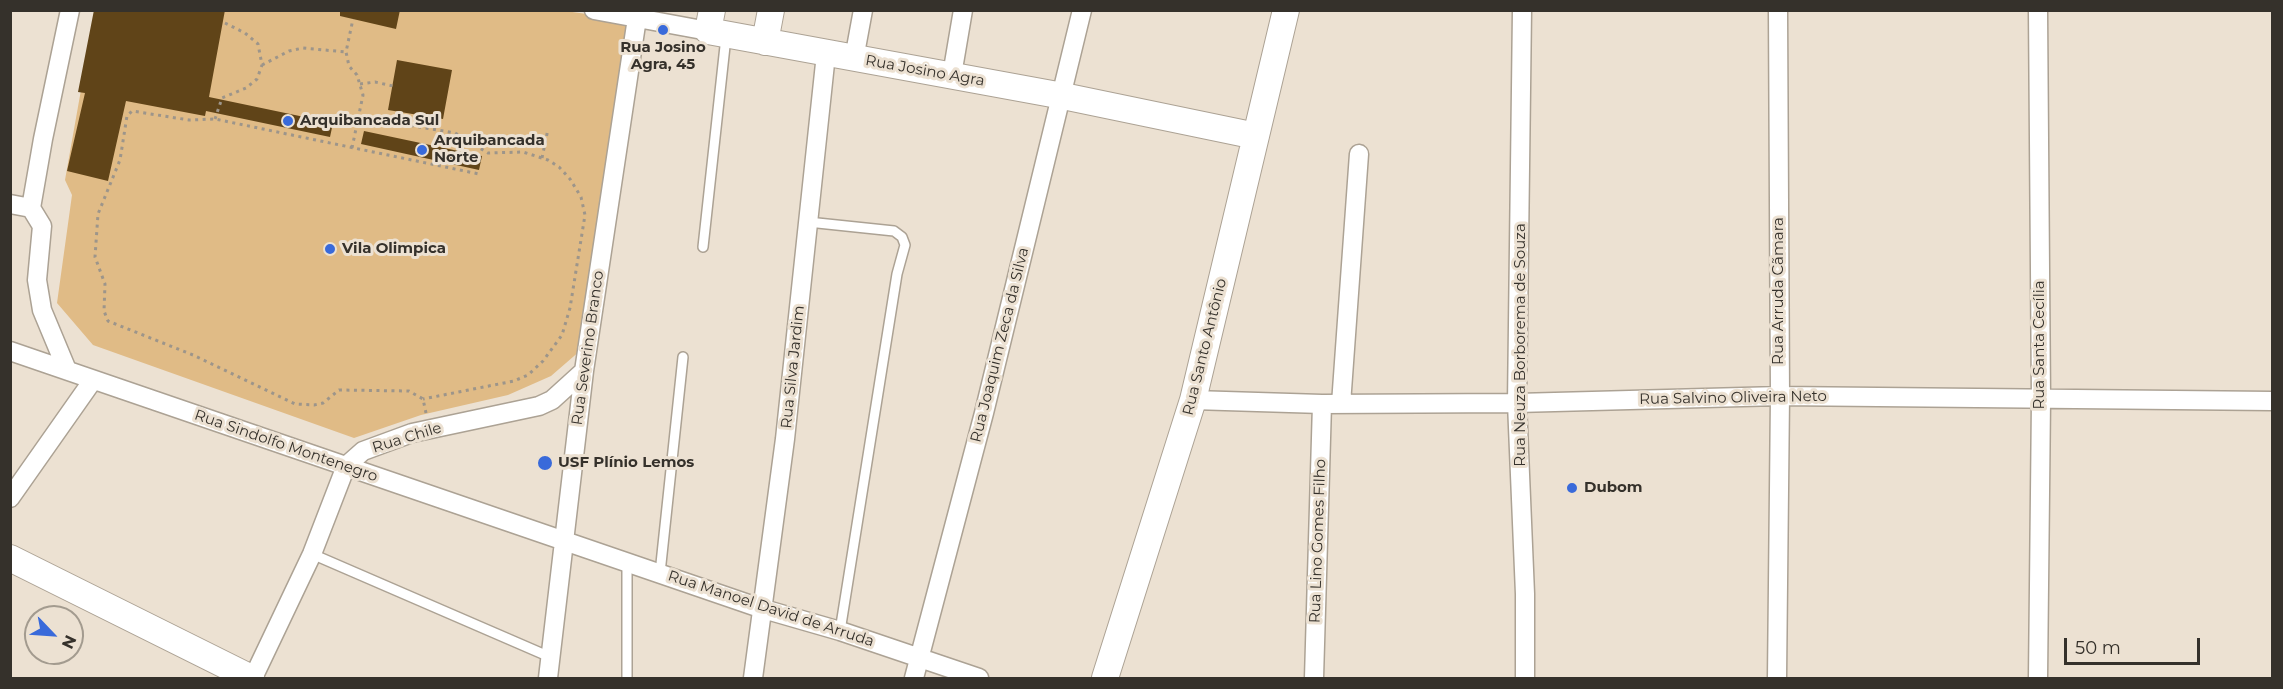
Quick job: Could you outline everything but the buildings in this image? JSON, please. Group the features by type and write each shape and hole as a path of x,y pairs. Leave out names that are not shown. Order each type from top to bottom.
{"main road":[{"path":"765,42 771,10"},
{"name":"Rua Santo Antônio","path":"1105,678 1139,577 1193,400 1286,10"},
{"name":"Rua Josino Agra","path":"716,25 765,42 1063,96 1256,136"},
{"path":"10,558 252,678"}],"street":[{"path":"68,370 42,310 37,280 42,225 31,208 70,10"},
{"name":"Rua Josino Agra","path":"594,10 637,18 716,25"},
{"path":"854,59 863,10"},
{"path":"952,75 963,10"},
{"name":"Rua Joaquim Zeca da Silva","path":"914,678 984,413 1063,96 1082,10"},
{"name":"Rua Neuza Borborema de Souza","path":"1522,10 1517,403 1525,594 1525,678"},
{"name":"Rua Arruda Cãmara","path":"1778,10 1780,396 1778,678"},
{"name":"Rua Santa Cecília","path":"2038,10 2041,400 2038,678"},
{"name":"Rua Severino Branco","path":"548,678 584,371 637,18"},
{"name":"Rua Silva Jardim","path":"753,678 760,608 785,439 826,54"},
{"name":"Rua Lino Gomes Filho","path":"1314,678 1332,404 1359,154"},
{"path":"10,204 31,208"},
{"name":"Rua Sindolfo Montenegro","path":"10,351 563,539"},
{"name":"Rua Chile","path":"346,466 363,451 431,429 539,406 561,393 584,371"},
{"path":"10,498 93,380"},
{"name":"Rua Salvino Oliveira Neto","path":"1193,400 1332,404 1517,403 1780,396 2272,401"},
{"path":"252,678 312,554 346,466"},
{"name":"Rua Manoel David de Arruda","path":"563,539 760,608 840,631 979,678"}],"lane":[{"path":"703,247 716,25"},
{"path":"808,222 894,231 902,237 905,245 897,274 840,631"},
{"path":"660,573 683,357"},
{"path":"312,554 550,657"},
{"path":"627,562 627,678"}],"path":[{"path":"352,148 363,95 360,84 349,66 346,52 353,19"},
{"path":"215,118 222,98 246,88 257,79 262,65 258,44 245,33 223,22"},
{"path":"262,65 289,51 303,48 346,52"},
{"path":"360,84 375,82 393,86"},
{"path":"359,117 455,133 488,153 523,153 542,158 559,167 570,179 581,196 585,215 570,308 562,336 543,361 521,378 423,399 409,392 339,390 323,403 295,404 193,355 108,321 104,311 105,284 95,257 95,234 103,195 120,160 128,116 132,111 189,120 215,118 479,174"},
{"path":"542,158 548,129"},
{"path":"423,399 431,429"}],"shaded area":[{"name":"Vila Olimpica","path":"558,10 630,20 581,350 551,376 508,395 421,415 354,438 93,345 57,303 72,195 65,180 95,11"}],"place":[{"name":"Rua Josino Agra, 45","path":"663,30"},
{"name":"Arquibancada Sul","path":"288,121"},
{"name":"Arquibancada Norte","path":"422,150"},
{"name":"Vila Olimpica","path":"330,249"},
{"name":"USF Plínio Lemos","path":"545,463"},
{"name":"Dubom","path":"1572,488"}]}
